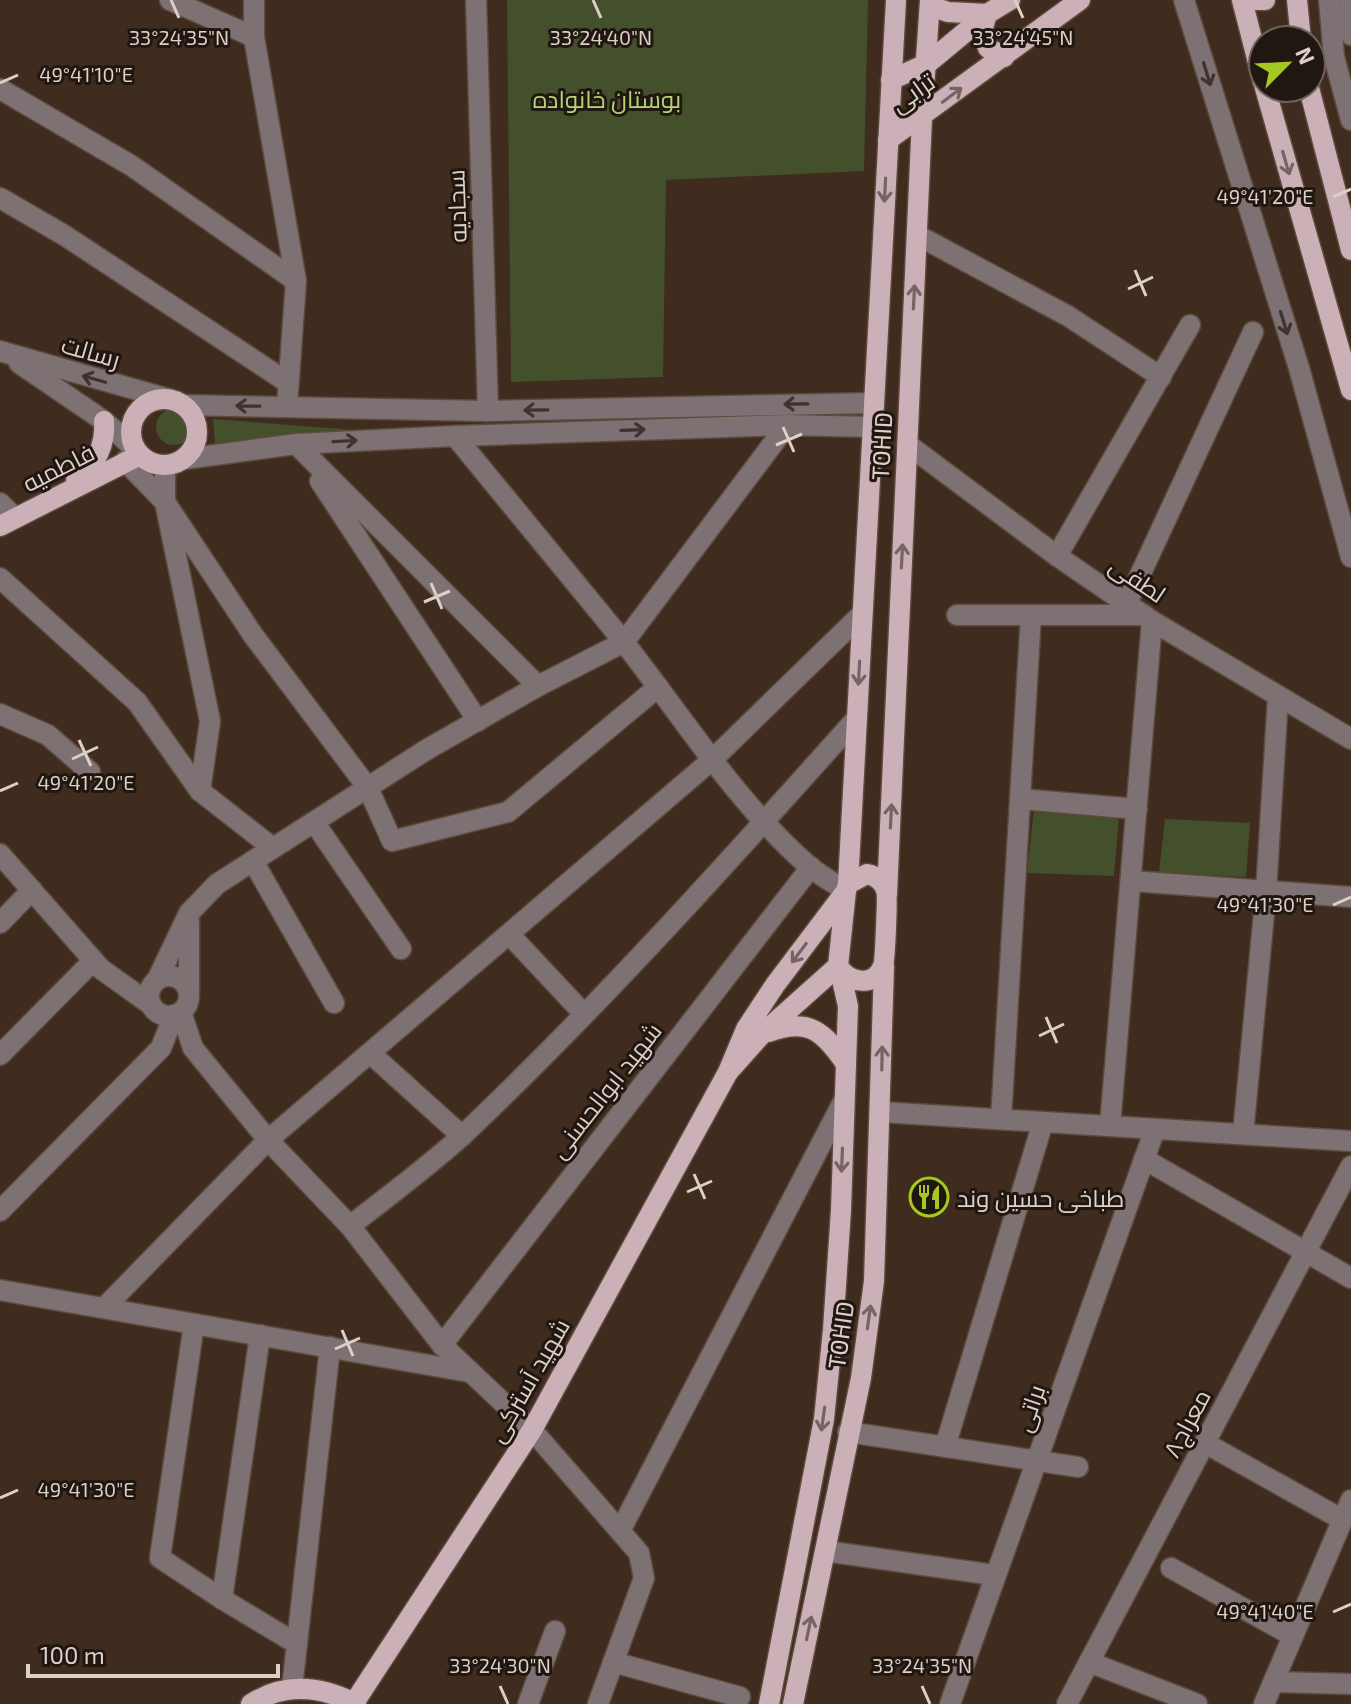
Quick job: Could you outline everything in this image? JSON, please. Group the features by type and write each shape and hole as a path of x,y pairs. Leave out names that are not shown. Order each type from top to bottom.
{"main road":[{"name":"TOHID","path":"769,1704 824,1419 831,1349 841,1210 848,1006 839,968 847,888 896,0"},
{"name":"ترابی","path":"891,80 928,63 987,14 1010,0"},
{"name":"ترابی","path":"888,140 1080,0"},
{"path":"1242,0 1248,24"},
{"path":"1251,0 1265,0"},
{"path":"1297,0 1299,24"},
{"name":"TOHID","path":"793,1704 865,1347 874,1281 887,894 922,118 930,3"},
{"path":"930,3 948,12 987,14 982,31 988,48 1004,57"},
{"path":"1270,104 1351,390"},
{"path":"1313,104 1351,250"},
{"path":"151,402 176,402 190,412 197,431 192,451 175,462 156,465 133,455 131,431 136,413 151,402"},
{"path":"873,415 907,444"},
{"path":"51,500 88,471 100,452 105,434 104,421"},
{"name":"فاطمیه","path":"7,522 133,455"},
{"path":"728,1072 746,1029 847,888 859,877 874,876 881,881 887,894"},
{"path":"728,1072 762,1034 839,968 853,980 863,981 876,976 884,966"},
{"path":"762,1034 788,1025 810,1028 822,1033 846,1064"},
{"name":"شهید آسترکی","path":"355,1704 532,1430 728,1072"},
{"path":"831,1349 865,1347"},
{"path":"251,1704 264,1695 292,1688 324,1690 355,1704"}],"street":[{"path":"170,0 254,37"},
{"path":"254,0 254,37 296,281 287,406"},
{"name":"سجادیه","path":"476,0 488,411"},
{"path":"1184,0 1299,368 1351,557"},
{"path":"1329,0 1334,57 1351,120"},
{"path":"1349,0 1351,35"},
{"path":"0,89 132,166 296,281"},
{"path":"0,198 64,235 287,382"},
{"path":"917,235 1068,316 1161,377"},
{"path":"1057,556 1190,325"},
{"path":"1127,603 1253,332"},
{"path":"3,352 104,421 133,455 253,635 368,788 392,841 508,812 658,687"},
{"name":"رسالت","path":"3,352 176,402 488,411 873,415"},
{"path":"200,791 210,721 165,502 175,462 296,444 787,425 873,415"},
{"path":"178,1014 158,1013 153,989 189,913 217,884 478,721 624,642 787,425"},
{"path":"455,436 624,642 713,759 765,821 811,867 847,888"},
{"path":"296,444 538,686"},
{"path":"296,444 478,721"},
{"name":"لطفی","path":"907,444 1057,556 1148,618 1351,739"},
{"path":"0,503 7,522"},
{"path":"0,578 137,702 200,791 273,848"},
{"path":"104,1308 268,1140 713,759 862,614"},
{"path":"957,615 1148,618 1137,809 1110,1126"},
{"path":"1001,1119 1031,615"},
{"path":"1243,1134 1266,892 1278,697"},
{"path":"0,714 48,735 90,772"},
{"path":"350,1226 462,1136 584,1014 857,718"},
{"path":"1020,799 1137,809"},
{"path":"314,822 401,949"},
{"path":"0,856 97,965 153,989"},
{"path":"253,861 334,1003"},
{"name":"شهید ابوالحسنی","path":"442,1345 811,867"},
{"path":"1131,881 1351,897"},
{"path":"0,923 32,890"},
{"path":"0,1211 161,1048 178,1014 188,1002 189,913"},
{"path":"509,934 584,1014"},
{"path":"0,1055 97,965"},
{"path":"153,989 170,975 189,991"},
{"path":"178,1014 193,1048 268,1140 350,1226 442,1345 532,1430 639,1553 644,1578 598,1704"},
{"path":"370,1053 462,1136"},
{"path":"621,1529 844,1100"},
{"path":"881,1112 1351,1141"},
{"path":"945,1447 1043,1122"},
{"name":"براتی","path":"950,1704 1155,1129"},
{"path":"1144,1159 1351,1278"},
{"name":"معراج۸","path":"1067,1704 1351,1166"},
{"path":"0,1290 470,1372"},
{"path":"194,1324 160,1558 297,1644"},
{"path":"222,1599 260,1335"},
{"path":"292,1688 330,1347"},
{"path":"848,1432 1078,1467"},
{"path":"1205,1443 1343,1520"},
{"path":"1264,1704 1351,1500"},
{"path":"825,1551 994,1575"},
{"path":"1171,1568 1293,1636"},
{"path":"528,1704 555,1631"},
{"path":"613,1662 740,1697"},
{"path":"1089,1662 1197,1704"},
{"path":"1275,1682 1348,1679"}],"green space":[{"name":"بوستان خانواده","path":"507,0 868,0 864,171 666,180 663,377 511,382"},
{"path":"174,409 187,414 192,427 187,440 174,445 161,440 156,427 161,414"},
{"path":"213,419 354,430 215,443"},
{"path":"1034,809 1119,817 1114,876 1027,873"},
{"path":"1165,819 1250,823 1246,877 1159,873"}],"place":[{"name":"طباخی حسین وند","path":"929,1197"}]}
